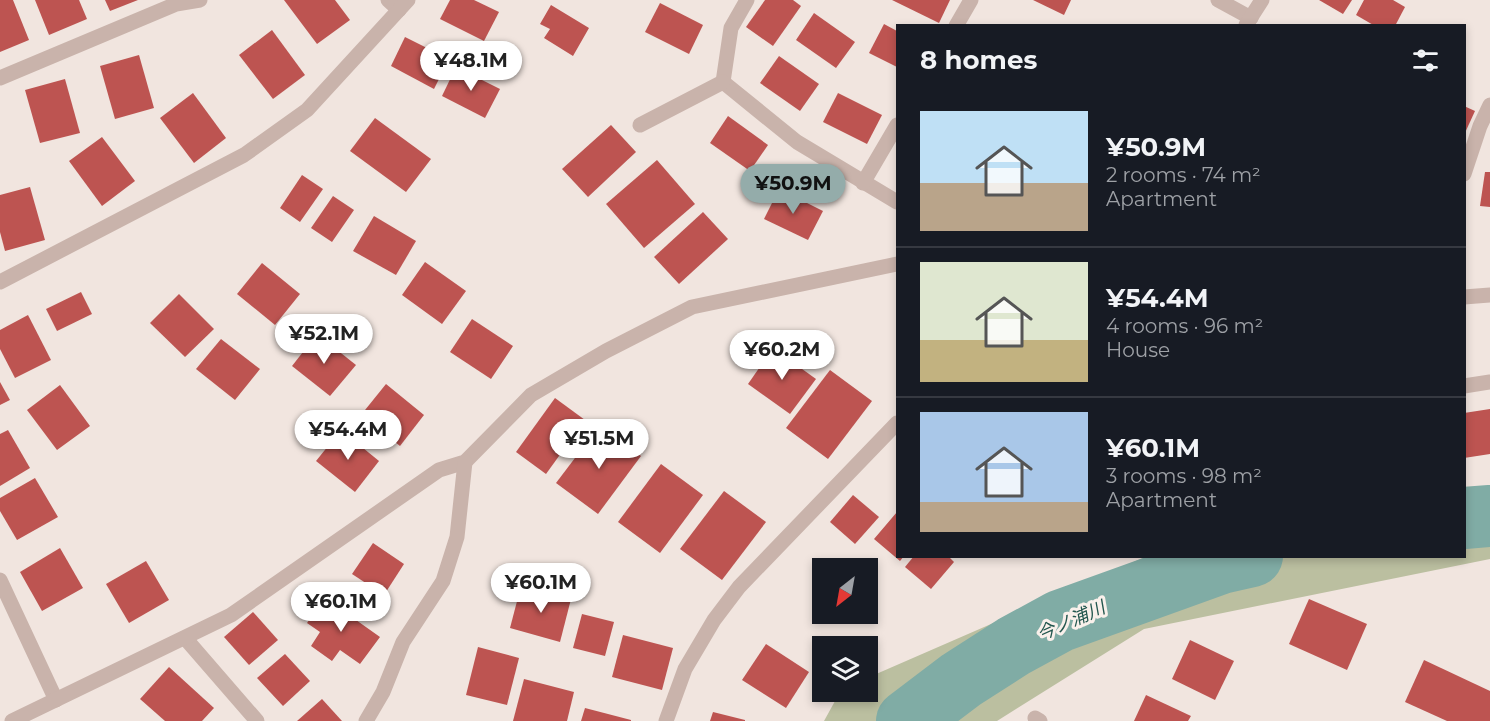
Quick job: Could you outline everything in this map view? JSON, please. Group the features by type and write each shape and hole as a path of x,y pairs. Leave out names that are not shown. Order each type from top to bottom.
{"street":[{"path":"0,78 176,4 200,0"},
{"path":"723,82 731,28 747,0"},
{"path":"957,24 971,0"},
{"path":"1218,0 1248,22 1263,0"},
{"path":"0,282 244,155 307,110 399,3"},
{"path":"640,125 723,82"},
{"path":"723,82 797,142 896,201"},
{"path":"1466,168 1480,126 1490,105"},
{"path":"863,183 896,127"},
{"path":"12,721 231,615 439,470 465,462 531,395 606,351 692,308 896,264"},
{"path":"1466,297 1490,295"},
{"path":"1466,386 1490,382"},
{"path":"666,721 685,669 714,620 739,586 896,424"},
{"path":"366,721 382,692 403,642 443,581 457,537 465,462"},
{"path":"0,580 56,700"},
{"path":"185,638 257,721"}],"green space":[{"path":"1490,489 1490,559 1144,629 997,721 824,721 834,702 878,702 878,673 1143,558 1466,558 1466,494"}],"building":[{"path":"0,0 13,0 29,40 0,52"},
{"path":"35,0 79,0 87,19 49,35"},
{"path":"105,0 138,0 110,11"},
{"path":"284,0 335,0 350,20 317,44"},
{"path":"450,0 474,0 499,12 484,41 440,19"},
{"path":"765,0 793,0 801,6 773,46 746,27"},
{"path":"892,0 950,0 939,23"},
{"path":"1033,0 1071,0 1064,15"},
{"path":"1319,0 1352,0 1343,14"},
{"path":"1364,0 1393,0 1405,7 1396,24 1372,24 1356,15"},
{"path":"660,3 703,25 689,54 645,32"},
{"path":"551,5 589,28 573,56 544,38 550,29 540,24"},
{"path":"814,13 855,42 836,68 796,40"},
{"path":"884,24 896,30 896,66 869,53"},
{"path":"272,30 305,75 273,99 239,55"},
{"path":"405,37 449,59 434,89 391,66"},
{"path":"139,55 154,108 115,119 100,66"},
{"path":"779,56 819,84 800,111 760,83"},
{"path":"456,67 500,89 485,118 442,96"},
{"path":"65,79 80,133 40,143 25,90"},
{"path":"193,93 226,138 194,163 160,118"},
{"path":"838,93 882,115 867,144 823,122"},
{"path":"1466,107 1475,111 1466,131"},
{"path":"728,116 768,145 750,171 710,143"},
{"path":"375,118 431,159 406,192 350,151"},
{"path":"611,125 636,152 588,197 562,169"},
{"path":"102,137 135,181 102,206 69,161"},
{"path":"657,160 695,204 644,248 606,204"},
{"path":"1485,172 1490,172 1490,207 1480,206"},
{"path":"302,175 323,189 300,222 280,208"},
{"path":"30,187 45,240 5,251 0,232 0,195"},
{"path":"779,189 823,211 808,240 764,219"},
{"path":"333,196 354,210 332,242 311,228"},
{"path":"703,212 728,239 679,284 654,257"},
{"path":"374,216 416,241 396,275 353,251"},
{"path":"425,262 466,291 442,324 402,295"},
{"path":"262,263 300,294 275,325 237,294"},
{"path":"81,292 92,314 57,331 46,309"},
{"path":"179,294 214,329 185,357 150,323"},
{"path":"28,315 51,360 15,378 0,349 0,330"},
{"path":"472,319 513,346 491,379 450,352"},
{"path":"317,334 356,365 330,396 292,366"},
{"path":"221,339 260,369 235,400 196,369"},
{"path":"773,348 816,379 790,414 748,384"},
{"path":"830,370 872,401 828,459 786,428"},
{"path":"0,382 10,400 0,405"},
{"path":"386,384 424,415 400,446 361,415"},
{"path":"60,385 90,426 57,450 27,410"},
{"path":"555,398 585,420 546,474 516,452"},
{"path":"1490,409 1490,454 1466,458 1466,413"},
{"path":"600,425 641,456 598,514 556,483"},
{"path":"8,430 30,468 0,486 0,434"},
{"path":"341,430 379,461 355,492 316,461"},
{"path":"661,464 703,495 660,553 618,522"},
{"path":"35,478 58,517 17,540 0,511 0,498"},
{"path":"724,491 766,522 722,580 680,549"},
{"path":"853,495 879,517 855,544 830,522"},
{"path":"896,513 896,558 874,539"},
{"path":"373,543 404,564 384,595 352,574"},
{"path":"60,548 83,588 42,611 20,572"},
{"path":"912,558 950,558 954,562 931,589 905,567"},
{"path":"146,561 169,600 129,623 106,584"},
{"path":"521,586 571,599 560,642 510,628"},
{"path":"325,598 380,637 360,664 340,650 332,661 311,646 320,632 307,623"},
{"path":"1309,599 1367,624 1347,670 1289,644"},
{"path":"253,612 278,640 249,665 224,637"},
{"path":"582,614 614,622 605,656 573,648"},
{"path":"623,635 673,648 662,690 612,677"},
{"path":"1190,640 1234,661 1215,700 1172,679"},
{"path":"766,644 809,672 786,708 742,680"},
{"path":"478,647 519,658 507,705 466,695"},
{"path":"285,654 310,681 283,706 257,678"},
{"path":"1424,660 1490,691 1490,721 1447,721 1405,702"},
{"path":"169,667 214,708 202,721 165,721 140,699"},
{"path":"524,679 574,692 567,721 513,721"},
{"path":"1146,695 1191,716 1188,721 1134,721"},
{"path":"322,699 342,721 297,721"},
{"path":"585,708 631,720 631,721 581,721"},
{"path":"713,712 745,720 745,721 710,721"}],"waterway":[{"name":"今ノ浦川","path":"1466,518 1490,516"},
{"name":"今ノ浦川","path":"907,721 961,680 1014,646 1060,621 1221,563 1243,558"}]}
